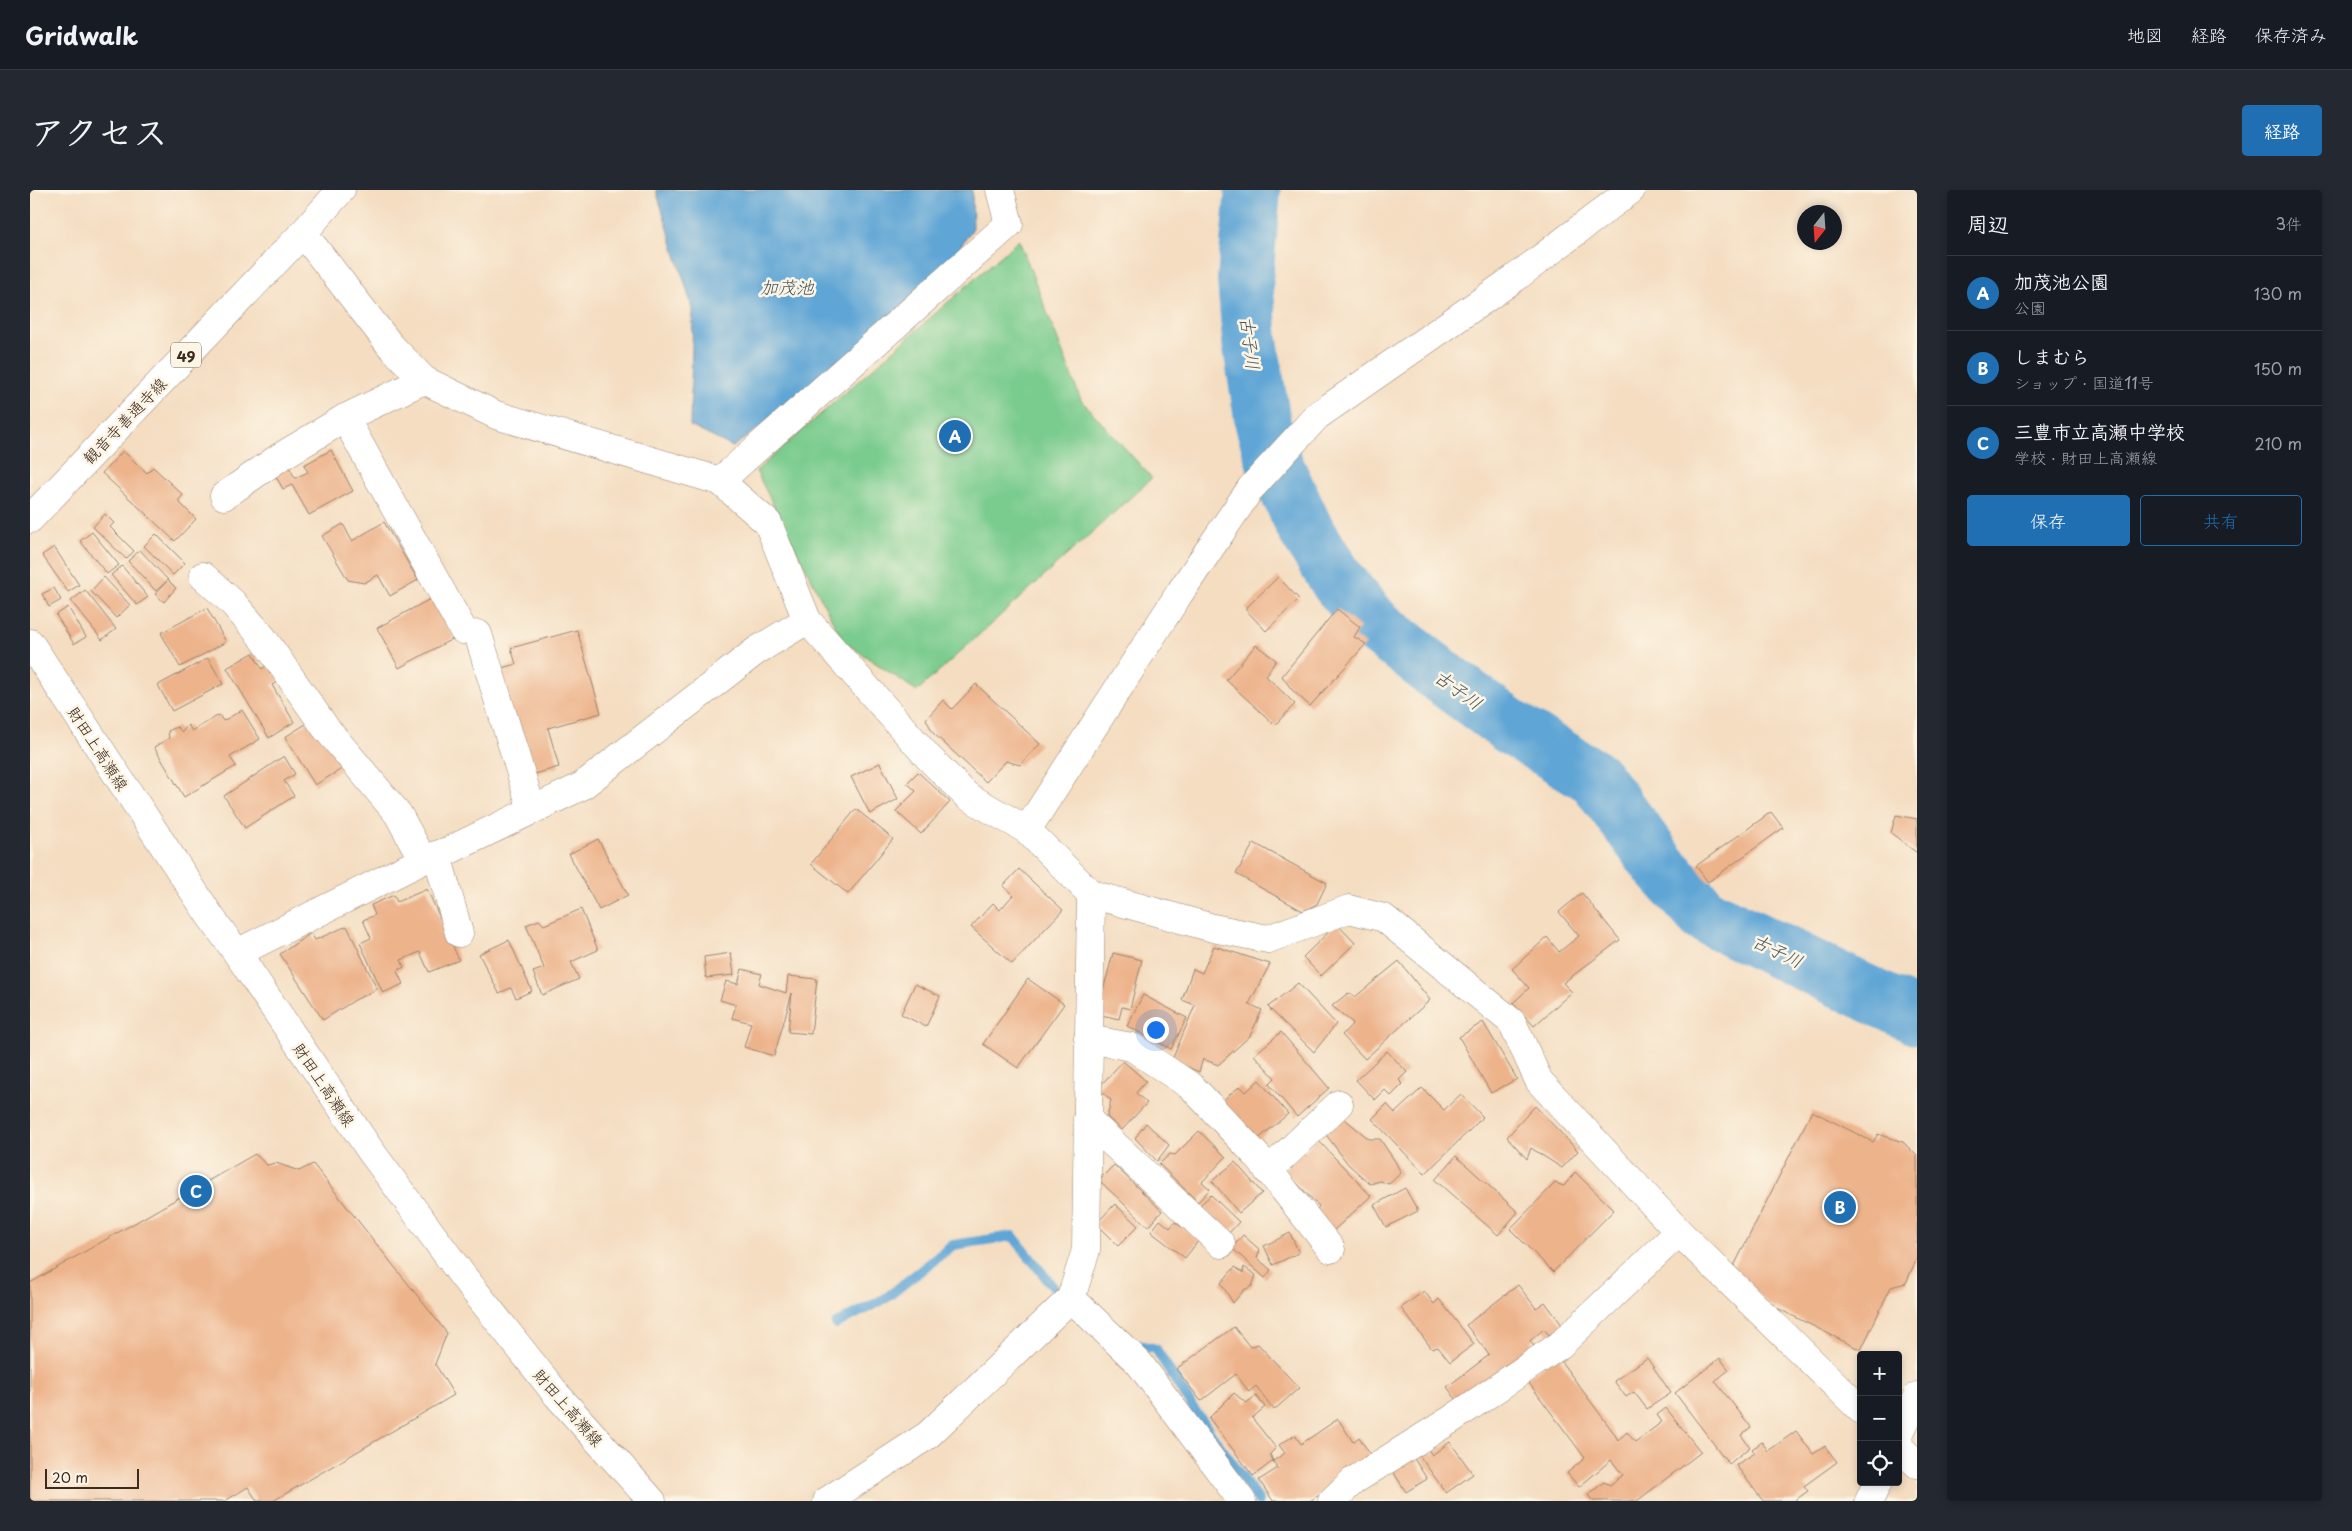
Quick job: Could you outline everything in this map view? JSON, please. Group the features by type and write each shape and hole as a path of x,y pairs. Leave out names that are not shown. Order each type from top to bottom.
{"main road":[{"name":"観音寺善通寺線","path":"30,519 303,233 341,190"},
{"path":"720,481 1009,224 1000,190"},
{"path":"1027,830 1179,594 1251,488 1316,416 1515,278 1631,190"},
{"path":"303,233 390,345 424,380 496,415 720,481 768,523 806,620 928,757 967,796 1027,830 1091,894 1213,928 1268,939 1350,908 1384,918 1512,1022 1539,1081 1679,1232 1857,1406"},
{"path":"224,496 280,457 345,418 424,380"},
{"path":"345,418 470,632 532,810"},
{"path":"203,576 232,602 263,638 325,727 398,814 430,857 459,933"},
{"path":"237,953 430,857 582,786 756,651 806,620"},
{"name":"財田上高瀬線","path":"30,642 204,908 237,953 370,1150 462,1275 557,1395 652,1501"},
{"path":"827,1501 928,1434 1071,1298 1086,1250 1091,894"},
{"path":"1088,1039 1132,1047 1192,1087 1268,1171 1331,1249"},
{"path":"1268,1171 1339,1104"},
{"path":"1087,1119 1221,1244"},
{"path":"1332,1501 1353,1481 1452,1419 1560,1345 1679,1232"},
{"path":"1071,1298 1140,1363 1242,1501"},
{"path":"1902,1450 1917,1464"},
{"path":"1869,1501 1876,1486"}],"green space":[{"path":"1019,240 1081,400 1152,478 917,691 843,641 756,471"}],"water":[{"name":"加茂池","path":"656,190 972,190 973,228 929,292 821,382 733,447 690,426 693,310"}],"building":[{"path":"331,450 353,491 309,515 292,485 283,489 274,473 288,465 295,478 308,472 304,465"},
{"path":"123,451 147,473 153,467 183,495 178,501 196,519 175,541 102,473"},
{"path":"105,514 114,523 110,527 134,551 126,559 93,527"},
{"path":"384,522 418,580 390,596 378,575 364,583 348,580 322,536 343,524 352,541"},
{"path":"92,532 119,565 107,574 80,541"},
{"path":"156,534 185,563 173,575 144,546"},
{"path":"54,547 79,585 68,592 42,555"},
{"path":"140,550 168,580 156,591 128,561"},
{"path":"122,566 148,597 137,605 111,575"},
{"path":"104,577 130,605 116,618 91,591"},
{"path":"1278,577 1299,599 1266,631 1245,609"},
{"path":"168,580 176,588 164,602 155,594"},
{"path":"54,588 61,600 49,607 42,594"},
{"path":"85,590 116,629 102,640 71,601"},
{"path":"432,598 454,638 399,668 377,628"},
{"path":"68,607 86,637 74,644 56,615"},
{"path":"207,608 226,642 180,667 161,633"},
{"path":"1337,609 1360,627 1354,637 1366,644 1310,706 1292,690 1282,676"},
{"path":"577,630 601,713 548,728 559,767 528,776 498,669 516,664 511,648"},
{"path":"1256,645 1276,660 1266,676 1295,704 1275,725 1226,680"},
{"path":"253,653 262,669 270,663 280,680 272,685 294,722 269,738 227,668"},
{"path":"208,658 223,684 172,711 158,685"},
{"path":"976,684 1040,744 1020,765 1006,761 986,782 933,733 926,719 943,700 952,709"},
{"path":"242,710 260,739 230,757 236,766 184,797 154,747 169,738 168,731 177,727 182,732 188,725 192,731 219,715 223,721"},
{"path":"314,719 345,767 315,785 285,737"},
{"path":"284,756 295,774 284,781 294,796 245,828 224,796"},
{"path":"880,763 898,799 870,814 851,777"},
{"path":"918,772 950,802 921,834 896,811 916,791 907,783"},
{"path":"856,809 893,839 848,894 811,864"},
{"path":"1771,812 1783,828 1708,882 1696,866"},
{"path":"1896,815 1917,819 1917,853 1891,833"},
{"path":"598,839 628,895 599,910 569,854"},
{"path":"1254,843 1327,883 1317,904 1303,911 1236,874"},
{"path":"1019,869 1063,910 1012,964 971,927 993,903 1000,910 1013,895 1003,886"},
{"path":"427,889 459,960 429,972 420,952 401,960 404,967 397,971 403,984 383,993 360,943 371,938 363,920 375,915 371,905 394,895 397,902"},
{"path":"1582,893 1620,940 1563,983 1572,992 1534,1026 1513,1003 1529,988 1512,969 1547,937 1559,952 1579,936 1559,912"},
{"path":"581,909 598,950 571,962 579,979 542,995 533,972 544,968 526,925 539,920 544,925"},
{"path":"1337,924 1355,943 1321,976 1303,957"},
{"path":"347,926 377,989 323,1020 280,954 311,933 315,940"},
{"path":"509,940 532,991 516,998 511,988 499,993 479,954"},
{"path":"1214,946 1270,964 1249,1004 1262,1010 1250,1036 1218,1065 1203,1059 1199,1072 1172,1060 1195,1005 1182,1000 1193,969 1202,973"},
{"path":"731,953 734,975 706,978 704,957"},
{"path":"1113,953 1142,960 1130,1009 1122,1007 1119,1019 1097,1014"},
{"path":"1399,961 1430,1000 1365,1059 1342,1035 1353,1023 1332,1006 1348,993 1355,997"},
{"path":"742,969 762,974 759,984 786,993 788,976 817,979 811,1034 788,1032 792,993 774,1056 744,1047 751,1023 732,1018 736,1005 720,1000 726,981 738,984"},
{"path":"1028,979 1064,1004 1018,1068 983,1044"},
{"path":"1298,983 1336,1024 1314,1052 1268,1007"},
{"path":"915,984 940,996 926,1027 901,1014"},
{"path":"1143,995 1187,1018 1171,1049 1127,1026"},
{"path":"1483,1022 1517,1079 1491,1093 1459,1037"},
{"path":"1281,1032 1329,1088 1297,1117 1269,1084 1275,1078 1254,1055"},
{"path":"1387,1051 1407,1072 1399,1080 1403,1084 1391,1096 1385,1090 1375,1100 1356,1080"},
{"path":"1123,1061 1146,1081 1136,1093 1147,1103 1122,1130 1107,1117 1111,1100 1098,1088"},
{"path":"1259,1080 1288,1114 1257,1140 1222,1101 1240,1086 1246,1092"},
{"path":"1422,1088 1444,1110 1461,1094 1483,1117 1425,1174 1372,1119 1387,1104 1395,1113"},
{"path":"1535,1106 1578,1151 1562,1168 1531,1148 1527,1159 1507,1137"},
{"path":"1812,1111 1873,1142 1878,1134 1903,1142 1917,1156 1917,1258 1906,1283 1891,1287 1861,1350 1767,1303 1733,1268"},
{"path":"1341,1116 1369,1139 1380,1139 1401,1173 1389,1184 1380,1181 1370,1184 1348,1164 1324,1132"},
{"path":"1146,1123 1169,1145 1157,1161 1135,1138"},
{"path":"1199,1131 1226,1157 1202,1182 1210,1189 1198,1202 1159,1164 1170,1154 1175,1155"},
{"path":"1317,1139 1371,1196 1332,1232 1315,1213 1319,1206 1284,1170"},
{"path":"255,1154 267,1165 276,1163 299,1171 313,1164 447,1333 435,1364 454,1395 273,1501 257,1501 248,1487 225,1501 30,1501 30,1283"},
{"path":"1456,1156 1518,1212 1498,1235 1435,1180"},
{"path":"1235,1162 1262,1193 1239,1213 1212,1181"},
{"path":"1114,1165 1162,1211 1148,1227 1099,1180"},
{"path":"1575,1172 1614,1210 1553,1272 1510,1229 1555,1183 1564,1186"},
{"path":"1405,1188 1418,1211 1386,1227 1374,1205"},
{"path":"1211,1195 1239,1222 1229,1233 1200,1205"},
{"path":"1115,1204 1138,1226 1118,1246 1096,1224"},
{"path":"1160,1220 1170,1228 1175,1222 1199,1240 1185,1258 1151,1232"},
{"path":"1290,1233 1299,1253 1273,1265 1264,1246"},
{"path":"1243,1235 1260,1250 1257,1258 1271,1270 1265,1278 1232,1248"},
{"path":"1235,1267 1243,1273 1244,1267 1256,1275 1252,1286 1244,1290 1233,1303 1221,1283"},
{"path":"1518,1285 1536,1308 1545,1302 1562,1325 1549,1335 1544,1329 1530,1341 1537,1350 1462,1407 1447,1387 1489,1355 1466,1325"},
{"path":"1424,1291 1434,1304 1439,1299 1474,1344 1450,1362 1438,1347 1432,1349 1401,1308"},
{"path":"1234,1327 1250,1347 1258,1344 1299,1388 1274,1410 1256,1386 1249,1392 1236,1374 1201,1401 1176,1369"},
{"path":"1557,1356 1618,1440 1627,1432 1635,1442 1662,1422 1657,1415 1666,1408 1701,1452 1637,1501 1593,1501 1588,1495 1604,1482 1610,1485 1623,1475 1611,1460 1579,1487 1567,1473 1585,1458 1526,1379"},
{"path":"1647,1358 1671,1393 1647,1409 1634,1392 1626,1397 1614,1381"},
{"path":"1720,1358 1729,1370 1715,1381 1751,1427 1741,1435 1750,1447 1729,1464 1675,1393"},
{"path":"1234,1393 1246,1403 1256,1396 1265,1407 1252,1418 1276,1448 1270,1454 1273,1461 1253,1476 1209,1418"},
{"path":"1338,1419 1353,1442 1359,1437 1373,1459 1310,1501 1273,1501 1259,1480 1278,1468 1273,1461 1285,1453 1279,1445 1295,1435 1301,1444"},
{"path":"1796,1431 1813,1454 1825,1446 1837,1462 1804,1486 1808,1491 1794,1501 1763,1501 1736,1465 1755,1453 1752,1449 1762,1442 1768,1451"},
{"path":"1450,1442 1473,1474 1446,1493 1419,1455 1428,1449 1432,1455"},
{"path":"1413,1457 1427,1479 1406,1492 1392,1470"}],"waterway":[{"name":"古子川","path":"1253,190 1245,279 1250,341 1263,424 1274,462 1305,528 1339,583 1375,625 1445,679 1512,728 1595,778 1661,867 1704,915 1917,1017"},
{"path":"836,1324 886,1298 953,1245 1013,1236 1065,1302"},
{"path":"1129,1343 1156,1349 1191,1405 1259,1501"}],"place":[{"name":"加茂池公園","path":"955,436"},
{"name":"三豊市立高瀬中学校","path":"196,1191"},
{"name":"しまむら","path":"1840,1207"}]}
